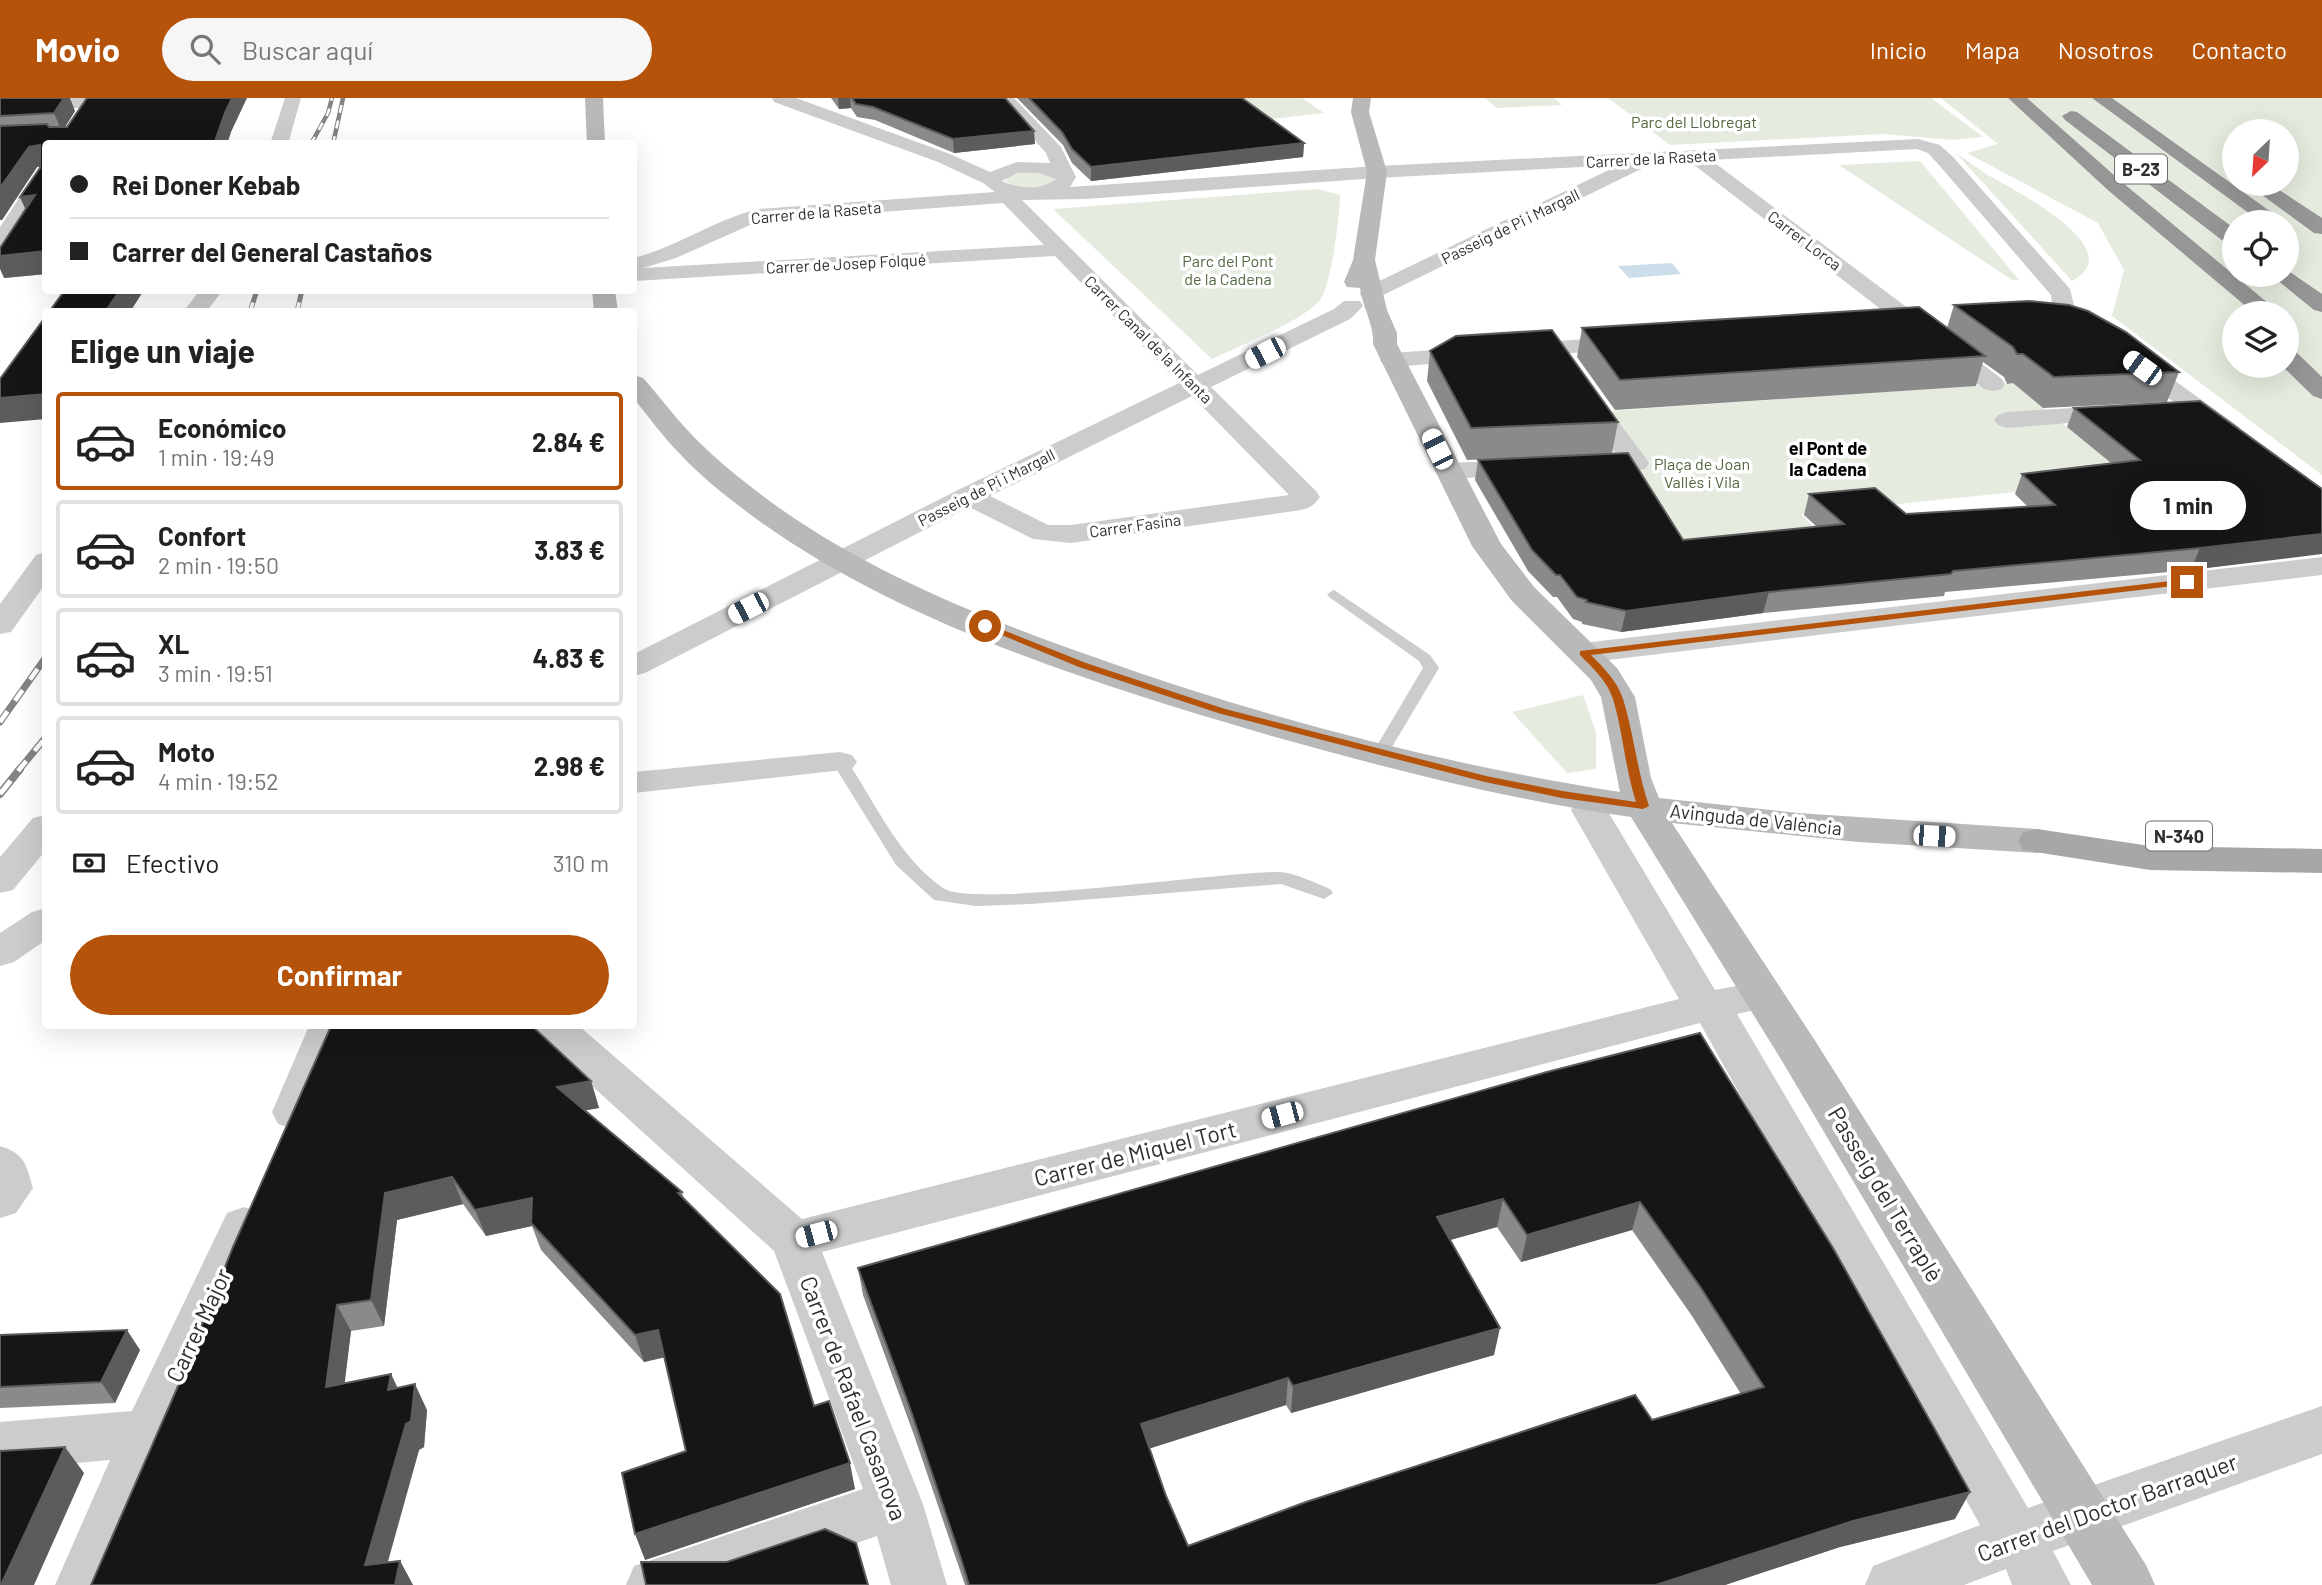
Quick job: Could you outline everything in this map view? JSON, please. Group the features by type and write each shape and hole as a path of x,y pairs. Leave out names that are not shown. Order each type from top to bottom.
{"highway":[{"path":"2017,98 2116,187 2254,301"},
{"name":"B-23","path":"2101,98 2257,210"},
{"path":"2129,98 2190,139"},
{"name":"B-23","path":"2058,106 2222,229"},
{"path":"2116,187 2160,238 2228,301"},
{"path":"2274,196 2322,228"},
{"path":"2298,287 2322,305"},
{"path":"2299,348 2322,391"}],"main road":[{"name":"Avinguda de València","path":"2037,841 2126,834 2322,841"},
{"name":"Avinguda de València","path":"2037,841 2150,858 2218,861 2322,860"},
{"path":"2218,861 2322,873"}],"street":[{"path":"0,110 140,98"},
{"path":"280,140 293,98"},
{"path":"594,98 596,140"},
{"path":"780,98 944,158 1000,175"},
{"path":"1005,98 1050,145 1065,175 1059,187 1008,197"},
{"path":"1362,98 1360,112 1377,172 1364,260 1357,272 1354,307 1354,320 1365,331 1387,345 1555,348 1651,342"},
{"path":"81,118 92,102"},
{"path":"1033,192 1005,190 993,184 1000,175 1033,159 1050,145"},
{"path":"1925,145 1934,149 1946,161 2062,294 2063,305 2058,323 2021,319"},
{"name":"Carrer de la Raseta","path":"1033,192 1074,194 1309,177 1361,177 1377,172 1925,145"},
{"name":"Carrer Lorca","path":"1694,156 1993,384"},
{"name":"Passeig de Pi i Margall","path":"637,664 1150,405 1354,307 1648,159"},
{"name":"Carrer de la Raseta","path":"1000,175 1032,167 1065,175 1076,186 1105,191"},
{"name":"Carrer de la Raseta","path":"1309,177 1354,183 1374,193"},
{"path":"3,233 42,178"},
{"name":"Carrer de la Raseta","path":"637,263 674,252 722,226 758,215 1008,197"},
{"name":"Carrer Canal de la Infanta","path":"1008,197 1306,497"},
{"name":"Carrer de Josep Folqué","path":"637,275 1059,250"},
{"path":"197,308 209,294"},
{"path":"1885,326 1955,323"},
{"name":"Passeig del Terraplè","path":"1387,345 1487,546 1505,572 1605,675 1618,697 1633,778 1643,806 2125,1585"},
{"path":"1555,348 1572,374 1620,464"},
{"path":"2115,348 2245,443"},
{"name":"N-340","path":"637,388 652,410 709,467 761,508 844,559"},
{"path":"2007,420 2200,410"},
{"path":"1448,471 1553,467"},
{"name":"Carrer Fasina","path":"968,496 1042,533 1071,534 1301,502 1306,497"},
{"name":"Avinguda de València","path":"844,559 916,596 1008,637 1082,665 1222,711 1380,754 1549,792 1643,806 1881,832 2037,841"},
{"path":"1583,653 2322,566"},
{"path":"0,625 42,567"},
{"path":"637,783 840,762"},
{"path":"1589,810 1707,1005 2002,1511"},
{"path":"0,881 42,831"},
{"path":"0,952 42,924"},
{"name":"Carrer de Miquel Tort","path":"794,1240 1708,1006 1762,995"},
{"name":"Carrer Major","path":"83,1585 148,1433 268,1173 329,1029"},
{"name":"Carrer de Rafael Casanova","path":"556,1029 794,1240 896,1504 919,1585"},
{"path":"0,1164 5,1169 10,1188 0,1200"},
{"name":"Carrer del Doctor Barraquer","path":"1893,1585 2081,1514 2322,1430"},
{"path":"0,1446 148,1433"},
{"path":"654,1585 896,1504"}],"lane":[{"path":"1334,594 1425,658 1431,668 1380,754"},
{"path":"840,762 902,861 940,896 976,900 1031,898 1282,878 1324,892"}],"green space":[{"path":"1243,98 1302,98 1324,113 1272,119"},
{"path":"1485,98 1554,98 1562,105 1497,108"},
{"name":"Parc del Llobregat","path":"1608,98 1931,98 1983,137 1953,140 1883,134 1670,145"},
{"path":"1941,98 2322,98 2322,475 2112,316 2124,270 2098,223 1967,153 1998,144"},
{"path":"1956,153 2061,221 2078,237 2088,253 2087,268 2072,281"},
{"path":"1920,161 2019,280 2012,280 1839,165"},
{"path":"1038,171 1056,177 1056,181 1030,187 1005,181 1011,174"},
{"name":"Parc del Pont de la Cadena","path":"1318,189 1340,195 1331,266 1320,300 1286,324 1212,359 1053,209"},
{"name":"Plaça de Joan Vallès i Vila","path":"2013,383 2132,480 1801,514 1814,527 1666,542 1581,413"},
{"path":"1583,695 1596,732 1596,769 1567,773 1512,712"}],"water":[{"path":"1672,263 1681,274 1629,278 1618,266"}],"building":[{"path":"0,98 64,98 54,113 0,116"},
{"path":"87,98 232,98 215,140 42,140 42,251 0,256 0,248 35,195 20,197 40,168 40,145 29,147 0,188 0,126 47,124 49,127 67,127"},
{"path":"852,98 1005,98 1034,131 953,139 873,107 856,104"},
{"path":"1029,98 1242,98 1304,143 1091,167 1072,149 1062,132"},
{"path":"62,294 117,294 108,308 52,308"},
{"path":"2029,301 2069,305 2088,311 2126,332 2179,372 2054,377 2023,354 2017,354 2013,347 1954,305"},
{"path":"1919,307 1985,356 1620,380 1582,328"},
{"path":"42,321 42,394 0,398 0,379"},
{"path":"1552,330 1618,422 1471,428 1430,351 1456,336"},
{"path":"2200,401 2322,489 2322,534 1953,571 1951,574 1769,592 1626,611 1586,602 1587,600 1577,597 1560,575 1556,575 1532,550 1478,460 1628,453 1683,540 1844,524 1809,494 1875,488 1906,514 2055,505 2022,474 2140,460 2074,408"},
{"path":"330,1029 535,1029 591,1081 557,1087 682,1192 678,1193 780,1294 814,1406 829,1401 850,1463 635,1534 622,1473 686,1451 658,1330 635,1335 531,1223 532,1198 475,1210 452,1177 385,1193 371,1300 337,1305 326,1387 391,1374 388,1390 415,1384 411,1421 406,1424 365,1565 400,1561 395,1585 91,1585 203,1329 200,1329 233,1247"},
{"path":"1700,1033 1833,1248 1970,1492 1853,1521 1656,1585 969,1585 911,1411 858,1268 1547,1072","holes":["1503,1199 1527,1235 1640,1202 1701,1288 1764,1387 1652,1420 1635,1395 1306,1502 1188,1546 1166,1496 1141,1424 1288,1378 1293,1386 1500,1328 1437,1217"]},
{"path":"127,1330 101,1382 0,1387 0,1335"},
{"path":"65,1447 1,1585 0,1585 0,1451"},
{"path":"825,1529 856,1543 868,1585 646,1585 641,1562 727,1562"}],"railway":[{"path":"313,140 328,113 332,98"},
{"path":"334,140 343,98"},
{"path":"251,308 256,294"},
{"path":"298,308 301,294"},
{"path":"0,722 42,663"},
{"path":"18,771 42,742"},
{"path":"0,794 20,769"}],"district":[{"name":"el Pont de la Cadena","path":"1828,458"}],"route":[{"path":"985,626 1082,665 1222,711 1485,779 1643,806 1633,778 1618,697 1605,675 1583,653 2187,582"}]}
